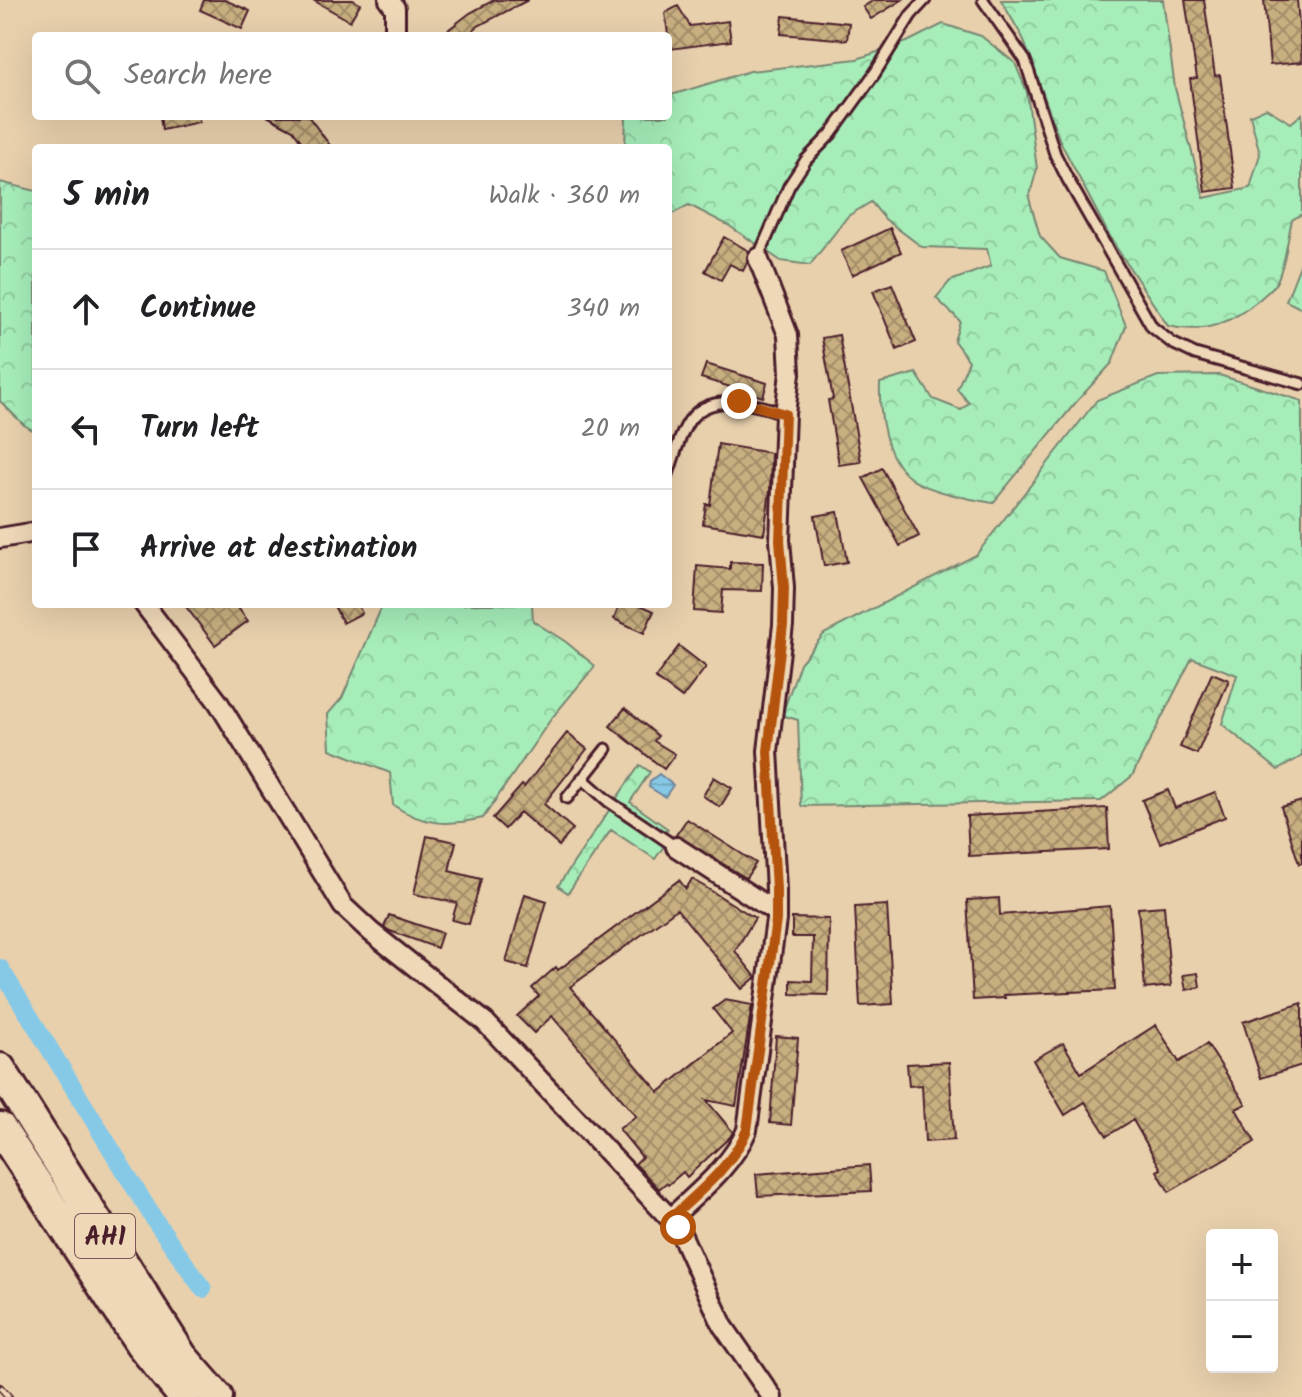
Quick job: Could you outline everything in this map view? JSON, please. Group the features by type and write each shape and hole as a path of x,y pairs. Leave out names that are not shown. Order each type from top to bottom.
{"highway":[{"name":"AH1","path":"0,1069 182,1357 217,1397"},
{"name":"AH1","path":"0,1128 141,1344 184,1397"}],"street":[{"path":"389,0 395,8 395,32"},
{"path":"671,1218 740,1148 747,1130 773,948 776,912 768,751 783,625 780,540 785,414 790,373 788,335 758,258"},
{"path":"0,538 32,533"},
{"path":"147,608 218,702 343,906 371,932 485,1022 671,1218 695,1260 723,1326 772,1397"},
{"path":"676,847 776,912"}],"lane":[{"path":"758,258 789,186 806,160 831,134 875,73 911,15 925,0"},
{"path":"983,0 1025,60 1055,154 1152,327 1172,343 1195,354 1302,384"},
{"path":"672,463 686,423 701,410 719,403 739,401 785,414"},
{"path":"567,798 606,749"},
{"path":"582,778 608,801 676,847"}],"green space":[{"path":"1001,0 1163,0 1175,88 1204,198 1250,188 1260,154 1250,115 1266,108 1291,123 1302,114 1302,214 1292,220 1277,281 1260,299 1229,320 1217,324 1194,329 1168,326 1112,241 1060,141 1023,38"},
{"path":"943,24 981,36 1015,63 1027,92 1037,169 1029,198 1040,236 1060,258 1104,271 1126,326 1112,363 993,503 936,490 909,477 889,446 880,395 880,383 916,373 933,399 961,410 969,403 957,389 969,361 954,341 960,321 936,298 950,281 991,266 987,249 922,247 885,219 871,202 848,216 810,265 781,261 728,225 689,205 672,214 672,144 625,144 626,120 672,120 672,95 750,71 857,59 907,42"},
{"path":"0,182 32,190 32,430 0,401"},
{"path":"1302,260 1302,309 1286,301"},
{"path":"1219,375 1302,401 1302,756 1278,770 1222,724 1237,675 1192,658 1132,776 1101,801 801,806 798,720 782,715 800,663 824,634 976,555 1097,400 1158,376"},
{"path":"381,608 532,608 533,621 595,666 551,719 483,818 459,822 436,822 404,812 393,805 390,773 330,749 328,714 342,698"},
{"path":"640,765 650,772 630,802 668,829 663,836 614,802"},
{"path":"610,809 664,846 655,859 611,830 568,893 558,886"}],"water":[{"path":"659,774 673,785 665,797 649,787 650,781"}],"building":[{"path":"204,0 225,0 250,11 242,29 200,10"},
{"path":"313,0 353,0 360,4 350,21"},
{"path":"494,0 528,0 471,32 445,32"},
{"path":"874,0 902,0 871,19 863,7"},
{"path":"1185,0 1204,0 1215,76 1220,75 1235,188 1205,192 1190,79 1197,78"},
{"path":"1264,0 1297,0 1302,62 1270,65"},
{"path":"678,6 690,26 728,21 731,41 672,49 672,32 668,32 665,13"},
{"path":"783,16 849,23 847,40 781,34"},
{"path":"161,120 199,120 199,122 162,130"},
{"path":"274,120 311,120 329,144 303,144 293,130"},
{"path":"890,228 901,252 852,275 841,251"},
{"path":"724,237 749,251 743,271 730,264 721,280 705,271"},
{"path":"892,284 916,342 897,350 873,291"},
{"path":"839,335 861,462 839,465 828,400 833,399 822,338"},
{"path":"706,364 767,383 763,397 701,378"},
{"path":"718,444 771,453 764,534 703,524 706,504 710,505"},
{"path":"882,468 919,536 900,546 863,478"},
{"path":"838,512 847,562 824,566 815,516"},
{"path":"730,562 763,563 762,591 723,590 721,613 694,611 697,566 730,569"},
{"path":"187,608 238,608 248,621 215,645"},
{"path":"335,608 359,608 362,613 343,623"},
{"path":"618,608 647,608 654,611 644,633 614,619"},
{"path":"679,646 706,667 682,698 655,678"},
{"path":"1212,673 1229,680 1197,754 1180,747"},
{"path":"625,708 658,736 654,741 675,754 664,769 610,726"},
{"path":"567,733 587,749 544,804 573,829 559,846 520,812 505,829 493,818 522,785 524,787"},
{"path":"714,777 732,788 720,807 703,796"},
{"path":"1168,790 1175,808 1215,792 1225,817 1160,843 1142,800"},
{"path":"1302,801 1302,863 1299,864 1281,807"},
{"path":"1107,808 1109,849 969,856 967,816"},
{"path":"687,819 756,863 746,878 676,835"},
{"path":"427,836 456,842 449,871 481,879 469,924 452,920 457,903 414,894"},
{"path":"692,879 755,918 735,951 756,977 742,989 677,909 570,987 659,1092 732,1033 713,1009 725,1000 752,1005 736,1106 706,1100 733,1132 687,1177 683,1172 659,1189 635,1164 642,1157 619,1129 636,1116 552,1016 534,1033 517,1016 539,996 532,988 556,967 558,970 679,880 686,889"},
{"path":"525,894 547,901 528,968 506,962"},
{"path":"999,898 1000,915 1110,906 1115,990 1004,995 1005,998 973,1000 967,900"},
{"path":"887,905 893,1004 860,1006 855,907"},
{"path":"1164,906 1171,986 1145,989 1138,908"},
{"path":"389,915 442,933 437,948 384,927"},
{"path":"792,918 829,919 828,995 791,994 791,980 812,981 813,937 792,937"},
{"path":"1198,973 1200,987 1186,990 1183,975"},
{"path":"1302,1003 1302,1065 1261,1078 1243,1022"},
{"path":"1156,1025 1179,1062 1207,1044 1246,1104 1236,1109 1255,1142 1169,1192 1157,1171 1161,1169 1133,1120 1107,1136 1085,1102 1065,1115 1033,1060 1063,1043 1081,1073"},
{"path":"776,1036 798,1038 791,1125 770,1123"},
{"path":"949,1062 954,1140 925,1142 922,1085 909,1086 907,1064"},
{"path":"869,1165 871,1191 758,1196 756,1174"}],"waterway":[{"path":"0,968 154,1219 203,1289"}],"railway":[{"path":"0,1387 9,1397"}],"route":[{"path":"678,1227 671,1218 740,1148 747,1130 776,920 768,751 783,625 780,540 785,414 739,401"}]}
